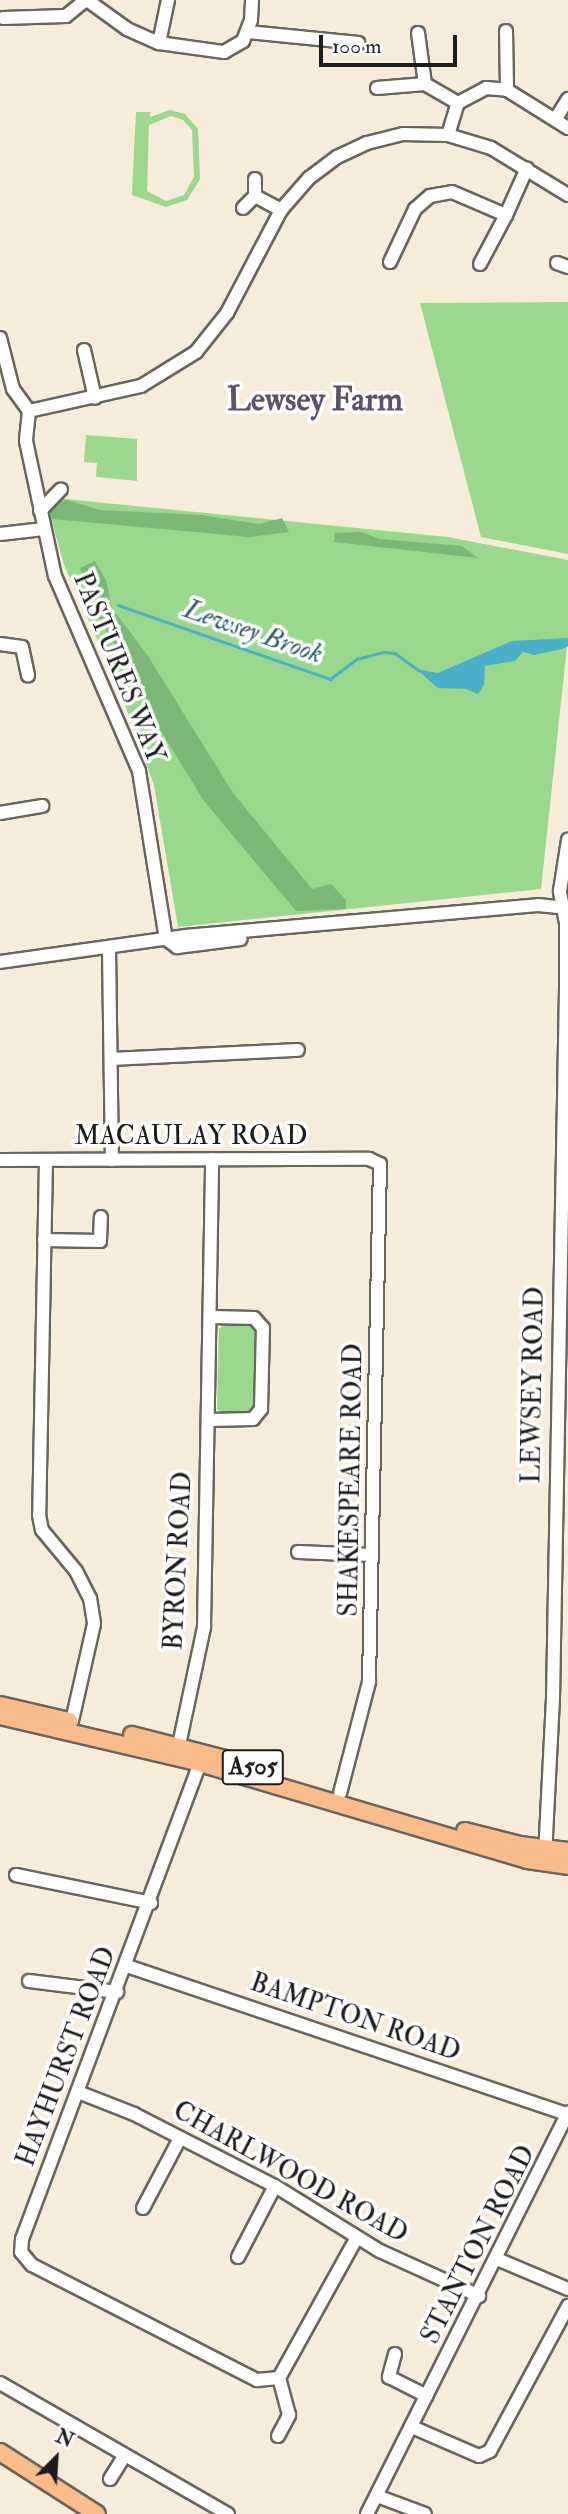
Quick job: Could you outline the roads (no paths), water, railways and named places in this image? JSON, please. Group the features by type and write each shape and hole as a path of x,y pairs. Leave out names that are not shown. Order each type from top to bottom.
{"main road":[{"name":"A505","path":"0,1705 179,1745 503,1842 568,1866"},
{"name":"A505","path":"0,1716 200,1763 545,1856 568,1851"},
{"path":"0,2452 97,2514"}],"street":[{"path":"3,18 65,16 86,0 127,29 159,43 224,52 235,48 248,32 252,0"},
{"path":"159,43 168,0"},
{"path":"506,31 507,90"},
{"path":"248,32 358,43"},
{"path":"418,33 425,84"},
{"path":"377,88 425,84 458,103"},
{"path":"448,135 458,103 486,88 507,90 568,128"},
{"path":"555,120 568,99"},
{"path":"0,338 13,389 29,411 141,386 196,352 227,313 281,211 309,178 337,157 367,143 403,134 448,135 491,148 568,195"},
{"path":"480,264 527,168"},
{"path":"243,208 255,196 255,179"},
{"path":"390,262 415,209 430,196 452,192 506,215"},
{"path":"255,196 281,211"},
{"path":"83,350 95,398"},
{"name":"PASTURES WAY","path":"29,411 26,441 55,576 74,626 139,771 166,939"},
{"path":"40,511 61,489"},
{"path":"0,534 44,529"},
{"path":"0,644 22,647 27,675"},
{"path":"0,813 42,806"},
{"name":"LEWSEY ROAD","path":"545,1856 550,1810 562,1433 565,1153 563,854 568,840"},
{"path":"0,962 166,939 285,930 426,914 565,908"},
{"path":"109,949 113,1160"},
{"path":"112,1059 298,1050"},
{"name":"BYRON ROAD","path":"179,1745 204,1627 212,1158"},
{"name":"MACAULAY ROAD","path":"0,1160 369,1159 380,1164"},
{"path":"46,1160 39,1515 42,1530 76,1572 90,1598 94,1624 72,1721"},
{"name":"SHAKESPEARE ROAD","path":"340,1793 369,1682 380,1164"},
{"path":"44,1240 100,1241 102,1217"},
{"path":"209,1420 253,1419 261,1409 262,1382 263,1328 254,1318 211,1317"},
{"path":"298,1552 372,1555"},
{"name":"HAYHURST ROAD","path":"200,1763 151,1903 22,2239 22,2252 32,2265 257,2380 279,2378"},
{"path":"22,1880 151,1903"},
{"name":"BAMPTON ROAD","path":"127,1966 568,2113"},
{"path":"29,1982 117,1992"},
{"name":"CHARLWOOD ROAD","path":"78,2092 180,2138 275,2186 358,2236 479,2296"},
{"name":"STANTON ROAD","path":"368,2514 568,2113"},
{"path":"143,2207 180,2138"},
{"path":"238,2257 275,2186"},
{"path":"278,2436 289,2415 279,2378 358,2236"},
{"path":"497,2259 568,2290"},
{"path":"412,2427 479,2456 490,2451 568,2306"},
{"name":"STANTON ROAD","path":"395,2354 389,2377 427,2396"},
{"path":"0,2384 228,2514"},
{"path":"110,2479 125,2455"},
{"path":"377,2496 425,2514"}],"water":[{"path":"568,638 568,646 562,649 534,655 523,652 515,661 485,666 484,685 478,694 466,689 438,688 416,669 438,673 512,641"}],"waterway":[{"name":"Lewsey Brook","path":"118,605 330,679 357,659 383,652 395,653 418,670"}],"district":[{"name":"Lewsey Farm","path":"315,400"}]}
